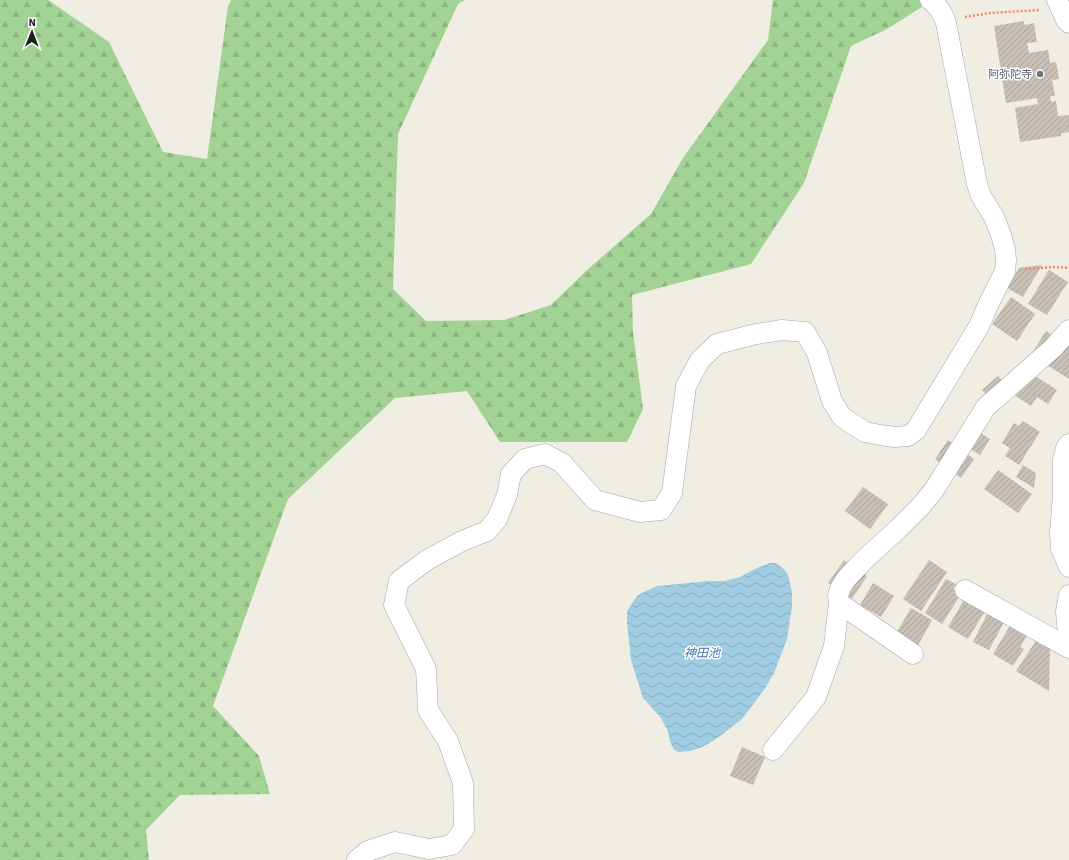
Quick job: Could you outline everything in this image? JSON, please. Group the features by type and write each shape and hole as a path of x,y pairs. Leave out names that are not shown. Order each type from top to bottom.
{"street":[{"path":"357,860 368,851 396,842 429,849 452,845 464,829 463,783 448,741 428,710 426,669 394,605 399,581 427,560 462,541 487,531 497,519 507,495 512,474 525,459 545,454 562,464 595,500 640,512 661,510 672,493 686,386 700,360 717,344 756,334 782,330 804,332 818,353 832,401 842,417 865,432 895,437 908,436 916,430 979,326 1005,270 1006,260 1001,234 994,217 981,196 977,184 946,23 937,5 930,0"},
{"path":"1058,3 1069,23"},
{"path":"772,750 816,697 834,646 839,591 846,579 864,560 898,530 934,490 986,408 1053,348 1069,330"},
{"path":"1069,444 1066,448 1063,460 1063,494 1060,533 1061,548 1069,567"},
{"path":"965,590 1069,648"},
{"path":"1069,595 1066,612 1069,636"},
{"path":"839,603 913,654"}],"path":[{"path":"948,32 951,24 955,20 962,18 990,13 1038,10 1058,3"},
{"path":"1005,270 1054,267 1069,268"}],"green space":[{"path":"0,0 48,0 109,42 163,152 207,159 228,6 231,0 465,0 458,4 398,134 393,289 426,321 504,320 551,305 587,270 651,214 683,158 768,40 773,0 933,0 887,29 851,46 804,183 751,264 632,295 633,331 643,409 627,442 500,442 467,391 395,398 288,499 213,706 259,756 270,794 180,795 146,830 149,860 0,860"}],"water":[{"name":"神田池","path":"770,563 776,563 785,570 788,575 792,592 792,607 787,639 774,673 764,690 742,719 728,730 700,748 679,752 674,750 667,729 661,718 643,698 631,660 627,611 637,596 657,586 708,581 725,581 740,577"}],"building":[{"path":"1024,21 1024,25 1034,23 1037,42 1027,43 1029,53 1048,50 1050,63 1056,62 1059,79 1052,80 1055,96 1050,96 1051,102 1056,101 1058,116 1069,115 1069,132 1061,133 1061,136 1020,142 1015,108 1038,104 1037,98 1006,103 994,26"},
{"path":"1042,265 1023,297 1007,288 1019,268"},
{"path":"1049,270 1068,282 1047,315 1028,304"},
{"path":"1011,297 1035,314 1017,341 992,324"},
{"path":"1046,331 1069,346 1069,379 1031,355"},
{"path":"1026,370 1057,390 1048,404 1037,397 1031,406 1011,393"},
{"path":"998,376 1011,390 996,405 982,390"},
{"path":"1023,421 1040,432 1019,465 1005,456 1010,448 1002,443 1014,423 1019,426"},
{"path":"964,423 990,439 980,455 954,439"},
{"path":"948,440 974,459 961,478 935,459"},
{"path":"1023,465 1036,473 1034,488 1016,477"},
{"path":"998,470 1032,494 1018,513 984,489"},
{"path":"863,487 888,504 870,529 845,511"},
{"path":"844,560 867,576 852,599 828,583"},
{"path":"929,560 947,572 921,611 903,599"},
{"path":"946,579 956,584 953,589 961,594 942,624 925,613"},
{"path":"873,583 894,596 881,617 860,605"},
{"path":"964,600 985,611 968,639 948,627"},
{"path":"911,608 932,620 916,649 894,637"},
{"path":"987,614 1004,622 989,650 973,642"},
{"path":"1011,624 1028,634 1020,647 1024,649 1013,666 993,654"},
{"path":"1037,639 1050,648 1049,691 1016,671"},
{"path":"742,747 765,757 753,785 730,776"}],"place":[{"name":"阿弥陀寺","path":"1040,74"}]}
